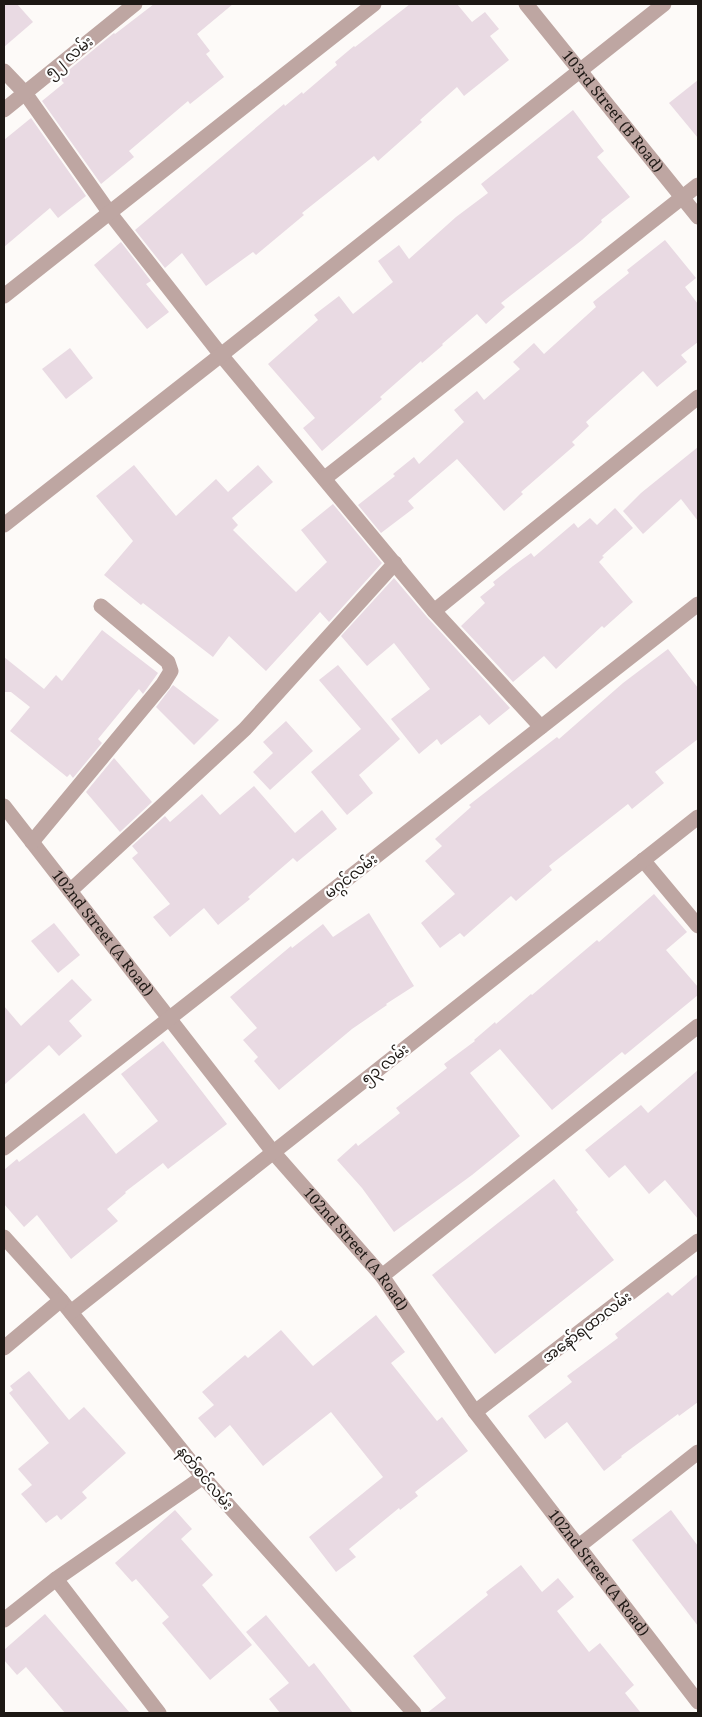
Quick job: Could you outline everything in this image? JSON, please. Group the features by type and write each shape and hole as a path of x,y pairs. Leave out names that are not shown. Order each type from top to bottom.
{"street":[{"name":"၅၂ လမ်း","path":"4,110 134,4"},
{"path":"4,296 374,4"},
{"name":"103rd Street (B Road)","path":"526,4 698,217"},
{"path":"4,525 222,355 664,4"},
{"path":"4,71 25,93 109,212 222,355 434,611 541,727"},
{"path":"325,478 698,185"},
{"path":"434,611 698,397"},
{"path":"70,890 245,729 395,563"},
{"name":"မဂ္ဂင်လမ်း","path":"4,1148 698,604"},
{"path":"32,842 163,684 170,670 168,662 101,606"},
{"name":"102nd Street (A Road)","path":"4,806 274,1152 382,1276 475,1412 698,1702"},
{"name":"၅၃ လမ်း","path":"71,1312 698,817"},
{"path":"643,860 698,926"},
{"path":"382,1276 698,1026"},
{"name":"နတ်စင်လမ်း","path":"4,1237 71,1312 203,1477 414,1713"},
{"name":"အနော်ရထာလမ်း","path":"475,1412 698,1242"},
{"path":"4,1348 61,1300"},
{"path":"579,1546 698,1452"},
{"path":"4,1620 56,1579 203,1477"},
{"path":"56,1579 159,1713"}],"building":[{"path":"4,4 17,4 33,22 4,47"},
{"path":"154,4 233,4 197,34 210,51 206,54 224,77 190,104 188,101 129,151 134,157 101,184 42,101 64,83 59,78 114,33"},
{"path":"410,4 457,4 472,22 485,12 499,29 490,36 509,60 464,96 457,87 420,120 422,122 378,161 374,156 302,213 304,215 256,255 253,252 206,286 182,253 165,268 135,230 284,104 285,106 302,92 303,94 337,65 335,62 354,46"},
{"path":"698,80 698,138 669,103"},
{"path":"573,110 604,151 597,157 630,197 601,220 602,222 582,240 501,303 505,307 486,324 477,314 380,397 382,399 322,451 303,428 315,418 268,364 318,320 314,315 339,296 353,314 393,282 378,261 399,245 409,259 456,217 488,193 481,184"},
{"path":"31,118 86,196 58,218 50,208 4,247 4,140"},
{"path":"665,240 696,278 685,287 698,304 698,342 681,355 687,362 657,387 643,371 586,422 589,426 572,442 575,445 521,492 523,494 504,511 457,459 408,501 414,508 381,533 358,505 395,476 393,474 414,457 419,464 464,422 454,410 477,391 484,400 520,369 513,362 534,343 544,354 596,307 593,302 629,273 627,270"},
{"path":"121,242 151,281 146,284 169,312 147,329 94,265"},
{"path":"70,348 93,378 66,399 42,369"},
{"path":"698,447 698,521 681,499 643,534 623,511 641,493"},
{"path":"134,465 176,516 216,479 228,492 258,465 273,482 232,518 238,525 233,530 296,592 327,562 301,530 333,504 382,563 329,622 320,612 266,671 229,636 213,657 143,603 141,605 104,575 133,541 96,496"},
{"path":"615,508 633,528 602,556 604,557 599,562 633,602 604,628 602,626 556,669 544,656 513,682 461,626 485,603 480,597 495,585 493,582 513,566 531,553 534,557 574,523 578,528 590,518 597,525"},
{"path":"394,578 510,708 489,725 480,715 441,745 437,739 419,754 391,719 430,689 394,643 367,666 341,636"},
{"path":"102,630 158,673 143,694 139,689 98,739 102,743 73,778 70,774 67,777 10,731 30,707 11,692 4,692 4,657 44,689 56,675 62,681"},
{"path":"668,649 698,688 698,739 655,772 664,783 632,809 628,804 549,866 552,870 516,901 511,896 464,937 460,933 440,948 421,923 455,894 425,861 442,846 435,839 471,807 469,805 557,737 559,739 623,683"},
{"path":"338,665 400,739 359,775 373,793 347,815 311,772 361,729 319,680"},
{"path":"173,685 219,720 194,745 156,707"},
{"path":"286,721 313,751 270,790 253,772 273,753 263,742"},
{"path":"114,758 152,802 120,832 86,792"},
{"path":"254,786 295,833 322,810 337,829 297,862 293,858 248,897 250,899 218,925 204,908 170,937 153,917 170,904 132,858 138,853 132,846 165,816 170,822 202,794 220,815"},
{"path":"654,894 687,932 666,950 698,987 698,995 625,1055 622,1052 552,1110 500,1049 470,1073 520,1136 472,1175 394,1232 362,1188 337,1160 356,1143 358,1146 400,1113 396,1108 447,1068 444,1064 475,1041 495,1022 496,1024 532,995 597,940 599,942"},
{"path":"369,913 414,986 352,1029 279,1090 254,1061 258,1057 243,1040 257,1028 230,997 291,946 292,948 323,924 333,937"},
{"path":"54,923 80,955 58,973 31,941"},
{"path":"72,979 92,1000 69,1021 82,1036 59,1056 49,1045 4,1085 4,1006 21,1026"},
{"path":"163,1041 227,1124 168,1169 163,1163 125,1192 107,1209 118,1221 71,1259 37,1215 24,1227 4,1204 4,1170 17,1159 19,1162 84,1113 116,1154 158,1121 121,1074"},
{"path":"698,1070 698,1219 665,1180 649,1194 625,1165 609,1178 585,1150 641,1105 648,1113"},
{"path":"554,1179 578,1210 576,1212 614,1260 495,1354 432,1275"},
{"path":"698,1274 698,1402 679,1416 678,1414 621,1456 604,1471 567,1422 545,1439 528,1416 572,1382 567,1376 618,1338 615,1334 668,1292 672,1296"},
{"path":"376,1315 405,1352 391,1363 437,1421 442,1417 468,1451 415,1492 418,1496 400,1510 399,1508 349,1549 356,1557 336,1572 309,1537 383,1477 331,1412 263,1466 230,1425 215,1438 198,1418 214,1405 202,1392 245,1355 248,1358 281,1330 313,1366"},
{"path":"29,1371 69,1420 84,1407 126,1453 82,1492 87,1498 61,1520 57,1515 46,1523 21,1494 32,1485 18,1469 49,1443 9,1393 13,1390 10,1386"},
{"path":"175,1510 192,1529 181,1539 213,1575 202,1585 252,1645 210,1680 162,1623 169,1617 136,1579 132,1582 115,1563"},
{"path":"671,1510 698,1546 698,1626 632,1540"},
{"path":"521,1565 542,1592 558,1578 574,1597 557,1611 589,1652 600,1643 634,1685 625,1693 641,1713 427,1713 446,1698 413,1656 488,1595 486,1592"},
{"path":"45,1614 130,1713 65,1713 26,1667 17,1675 4,1660 4,1650"},
{"path":"266,1615 309,1667 314,1663 353,1713 280,1713 269,1699 289,1683 246,1632"}]}
